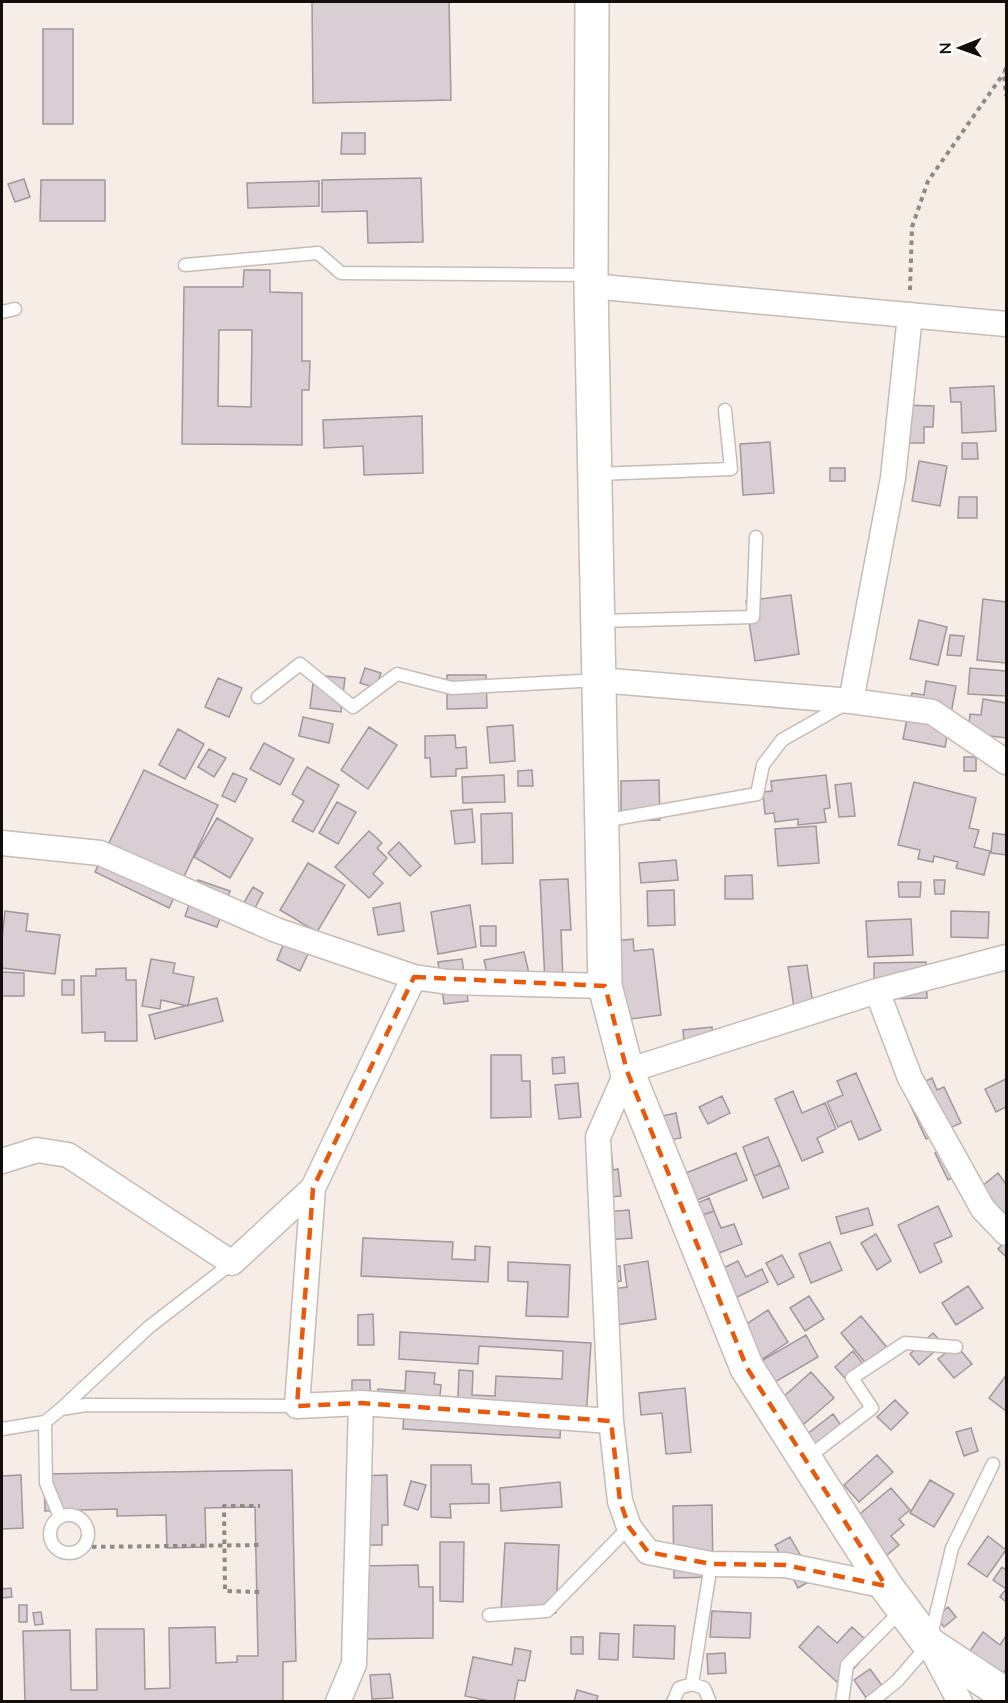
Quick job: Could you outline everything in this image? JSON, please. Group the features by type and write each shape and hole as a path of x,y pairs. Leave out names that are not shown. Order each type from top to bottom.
{"main road":[{"path":"592,2 591,280 605,986 627,1071 747,1368 895,1598 928,1644 1006,1695"}],"street":[{"path":"591,280 1006,324"},
{"path":"851,701 892,478 910,315"},
{"path":"599,680 851,701 932,712 1006,762"},
{"path":"2,843 100,853 276,930 414,977 448,982 605,986"},
{"path":"895,1598 785,1565 711,1564 648,1552 629,1527 620,1501 611,1421 598,1137 627,1071 876,991 1006,957"},
{"path":"414,977 313,1188 297,1406 361,1403 611,1421"},
{"path":"876,991 910,1078 983,1209 1006,1233"},
{"path":"2,1161 37,1150 68,1155 232,1263 313,1188"},
{"path":"338,1701 354,1664 361,1403"},
{"path":"928,1644 960,1701"}],"lane":[{"path":"185,265 318,253 341,273 591,280"},
{"path":"2,312 15,309"},
{"path":"595,474 731,470 725,410"},
{"path":"598,621 753,616 756,537"},
{"path":"258,697 300,664 353,707 397,674 452,688 599,680"},
{"path":"602,821 757,794 763,765 782,740 851,701"},
{"path":"2,1429 45,1422 149,1327 232,1263"},
{"path":"805,1459 872,1408 852,1378 905,1343 956,1347"},
{"path":"61,1409 86,1405 297,1406"},
{"path":"45,1422 46,1483 60,1517"},
{"path":"871,1701 897,1681 928,1644 952,1548 993,1464"},
{"path":"73,1515 84,1522 88,1535 83,1547 72,1554 59,1551 50,1540 51,1527 60,1517 73,1515"},
{"path":"489,1615 547,1611 629,1527"},
{"path":"692,1684 711,1564"},
{"path":"843,1701 847,1665 895,1598"},
{"path":"672,1701 679,1688 692,1684 704,1688 711,1701"}],"path":[{"path":"910,315 912,227 928,181 1006,68"},
{"path":"1004,73 1006,96"},
{"path":"260,1506 224,1506 225,1591 260,1592"},
{"path":"83,1547 261,1545"}],"highlighted area":[{"path":"414,977 605,986 627,1071 747,1368 886,1586 785,1565 711,1564 648,1552 629,1527 620,1501 611,1421 361,1403 297,1406 313,1188"}],"building":[{"path":"312,2 449,2 451,100 313,103"},
{"path":"43,29 73,29 73,124 43,124"},
{"path":"342,133 365,133 365,154 341,154"},
{"path":"421,178 423,242 368,243 367,211 322,212 322,180"},
{"path":"24,179 30,197 15,202 8,184"},
{"path":"41,180 105,180 105,221 40,221"},
{"path":"319,181 319,206 248,208 247,183"},
{"path":"244,270 270,270 270,292 302,293 302,361 310,361 309,390 302,390 302,445 182,444 184,287 243,287","holes":["219,330 252,330 251,407 218,406"]},
{"path":"994,386 996,431 962,433 961,402 951,402 950,388"},
{"path":"902,405 934,406 933,427 924,427 924,443 902,443"},
{"path":"422,416 423,473 364,475 363,446 324,448 323,420"},
{"path":"770,442 774,493 743,495 740,444"},
{"path":"962,443 977,443 978,459 962,459"},
{"path":"919,461 947,466 940,506 912,501"},
{"path":"830,468 845,468 845,481 830,481"},
{"path":"959,497 977,497 977,518 958,518"},
{"path":"791,595 799,654 755,661 746,601"},
{"path":"983,599 1006,602 1006,663 977,660"},
{"path":"919,620 947,627 938,665 910,659"},
{"path":"950,635 964,636 961,656 947,655"},
{"path":"365,668 381,673 376,688 360,683"},
{"path":"970,668 1006,671 1006,696 968,694"},
{"path":"314,675 345,678 341,712 310,708"},
{"path":"447,675 486,675 487,708 447,709"},
{"path":"218,678 242,688 229,717 205,707"},
{"path":"926,681 956,686 945,747 903,739 912,693 924,695"},
{"path":"983,699 1006,703 1006,738 968,733 970,714 981,715"},
{"path":"303,717 333,724 329,743 299,736"},
{"path":"513,725 515,761 490,763 487,727"},
{"path":"369,727 397,745 368,789 341,770"},
{"path":"178,729 204,744 185,779 159,765"},
{"path":"455,735 456,748 466,747 467,768 456,769 456,776 431,777 430,758 425,758 425,736"},
{"path":"264,743 294,759 280,785 250,769"},
{"path":"209,749 226,758 214,777 198,767"},
{"path":"964,757 976,757 976,771 964,771"},
{"path":"307,767 339,785 313,832 292,821 304,801 292,794"},
{"path":"144,770 218,805 169,908 95,872"},
{"path":"532,770 533,786 518,786 518,771"},
{"path":"233,773 247,779 235,802 222,796"},
{"path":"504,775 505,802 463,803 462,777"},
{"path":"826,775 830,808 824,809 826,822 798,825 798,819 775,822 774,813 765,814 763,792 772,791 771,781"},
{"path":"659,780 660,820 621,821 621,781"},
{"path":"914,782 976,798 969,828 979,830 974,847 990,851 984,875 956,868 958,862 934,856 933,862 918,859 920,850 898,845"},
{"path":"851,783 855,816 839,817 835,785"},
{"path":"337,802 356,812 338,844 319,833"},
{"path":"472,809 475,842 455,844 451,811"},
{"path":"512,813 513,863 482,864 481,814"},
{"path":"217,818 253,839 230,878 194,857"},
{"path":"816,826 819,863 778,866 775,829"},
{"path":"369,831 382,843 377,848 387,858 373,874 383,883 369,898 335,867"},
{"path":"993,833 1006,835 1006,855 991,853"},
{"path":"399,842 421,866 410,876 388,853"},
{"path":"676,860 678,880 641,883 639,863"},
{"path":"308,863 345,885 317,932 280,910"},
{"path":"752,875 753,899 725,899 725,876"},
{"path":"568,879 571,930 561,930 563,981 545,982 540,880"},
{"path":"198,880 230,891 217,927 185,916"},
{"path":"934,880 945,880 944,894 935,894"},
{"path":"898,882 921,882 920,897 899,897"},
{"path":"253,887 263,893 250,917 239,911"},
{"path":"674,890 675,925 648,926 647,891"},
{"path":"400,903 404,931 378,935 373,908"},
{"path":"470,905 476,947 438,954 431,912"},
{"path":"5,911 28,914 26,931 60,935 55,974 2,968"},
{"path":"951,911 989,912 988,938 951,937"},
{"path":"911,919 913,955 868,957 866,921"},
{"path":"480,926 496,926 496,946 481,946"},
{"path":"315,939 300,971 277,960 284,943"},
{"path":"633,939 634,951 653,949 661,1015 623,1020 614,941"},
{"path":"524,952 531,982 491,991 484,960"},
{"path":"151,959 175,963 173,973 194,977 188,1006 161,1000 160,1009 142,1006"},
{"path":"462,959 468,1001 444,1004 438,962"},
{"path":"926,962 927,998 874,999 874,963"},
{"path":"807,965 813,1005 794,1008 788,967"},
{"path":"126,968 126,980 136,980 137,1041 105,1041 105,1032 82,1033 81,976 96,976 96,969"},
{"path":"2,972 24,973 24,996 2,996"},
{"path":"62,980 74,980 74,995 62,995"},
{"path":"217,998 223,1021 155,1039 149,1015"},
{"path":"712,1027 715,1053 685,1055 683,1030"},
{"path":"491,1055 521,1055 522,1081 530,1081 531,1117 491,1118"},
{"path":"564,1057 565,1073 553,1074 552,1058"},
{"path":"856,1073 881,1130 859,1140 851,1121 838,1127 827,1102 843,1095 837,1081"},
{"path":"932,1078 937,1090 944,1087 961,1123 926,1139 904,1091"},
{"path":"1006,1079 1006,1107 996,1112 985,1089"},
{"path":"578,1083 581,1117 559,1119 555,1085"},
{"path":"793,1091 802,1113 825,1103 836,1129 817,1138 823,1152 802,1161 775,1099"},
{"path":"722,1096 730,1113 708,1124 699,1107"},
{"path":"676,1113 681,1138 658,1142 653,1118"},
{"path":"768,1137 780,1165 754,1176 743,1147"},
{"path":"952,1144 965,1171 948,1180 935,1153"},
{"path":"611,1148 613,1170 618,1169 621,1196 598,1198 594,1149"},
{"path":"736,1153 747,1180 682,1206 671,1179"},
{"path":"780,1165 789,1188 763,1198 754,1176"},
{"path":"998,1173 1006,1184 1006,1214 987,1229 975,1192"},
{"path":"709,1198 714,1211 688,1220 682,1210"},
{"path":"938,1206 952,1236 934,1244 942,1262 920,1273 898,1225"},
{"path":"868,1208 873,1225 841,1234 836,1217"},
{"path":"629,1210 632,1238 606,1240 603,1212"},
{"path":"714,1211 721,1228 734,1224 742,1244 704,1259 688,1220"},
{"path":"876,1234 891,1261 877,1270 861,1243"},
{"path":"363,1238 453,1242 452,1259 475,1260 475,1246 490,1247 488,1282 361,1276"},
{"path":"1006,1240 1006,1257 998,1249"},
{"path":"830,1242 842,1270 811,1283 799,1254"},
{"path":"782,1255 794,1277 778,1285 766,1263"},
{"path":"648,1261 656,1319 610,1326 605,1290 627,1287 624,1265"},
{"path":"738,1261 746,1277 762,1269 768,1282 721,1305 717,1271"},
{"path":"508,1262 570,1265 568,1317 526,1316 528,1282 508,1281"},
{"path":"620,1266 621,1281 605,1283 604,1268"},
{"path":"968,1286 983,1308 956,1325 942,1303"},
{"path":"809,1296 824,1319 805,1331 790,1308"},
{"path":"768,1310 788,1342 752,1366 731,1334"},
{"path":"373,1314 374,1345 358,1345 358,1315"},
{"path":"861,1316 889,1350 868,1366 841,1333"},
{"path":"400,1332 591,1343 586,1418 561,1416 560,1438 403,1429 404,1414 377,1412 378,1389 405,1391 406,1371 435,1373 434,1384 441,1385 440,1396 458,1397 459,1370 473,1371 472,1395 495,1396 496,1376 562,1379 563,1351 479,1346 478,1364 399,1359"},
{"path":"933,1333 943,1344 919,1365 910,1354"},
{"path":"806,1335 818,1357 770,1385 758,1363"},
{"path":"956,1345 972,1364 954,1378 938,1359"},
{"path":"853,1351 867,1369 849,1383 835,1367"},
{"path":"811,1372 834,1398 804,1424 781,1399"},
{"path":"1006,1378 1006,1411 989,1398"},
{"path":"352,1380 370,1380 371,1420 352,1420"},
{"path":"685,1388 691,1452 666,1454 662,1413 641,1415 639,1393"},
{"path":"895,1400 908,1413 891,1430 877,1417"},
{"path":"833,1414 845,1431 818,1452 806,1435"},
{"path":"971,1428 978,1451 964,1456 956,1432"},
{"path":"877,1455 893,1472 859,1502 844,1485"},
{"path":"431,1465 471,1465 472,1484 489,1484 489,1503 450,1504 451,1518 431,1517"},
{"path":"292,1470 296,1661 283,1662 283,1702 25,1702 23,1631 70,1630 71,1690 97,1690 96,1629 144,1629 145,1689 170,1688 169,1628 215,1627 216,1663 237,1662 237,1656 258,1656 255,1507 205,1508 206,1547 167,1548 166,1515 117,1516 117,1509 45,1511 44,1474"},
{"path":"21,1475 23,1528 2,1529 2,1476"},
{"path":"387,1475 388,1525 382,1525 382,1545 362,1545 360,1476"},
{"path":"930,1480 954,1494 934,1527 910,1513"},
{"path":"411,1481 426,1485 418,1510 404,1505"},
{"path":"560,1482 562,1507 501,1511 500,1488"},
{"path":"891,1488 910,1510 899,1519 904,1525 891,1536 899,1545 875,1565 844,1527"},
{"path":"712,1505 713,1577 674,1578 673,1506"},
{"path":"988,1536 1006,1550 987,1577 968,1564"},
{"path":"790,1537 814,1579 798,1588 775,1545"},
{"path":"440,1542 464,1542 463,1602 440,1601"},
{"path":"505,1543 559,1545 556,1613 501,1610"},
{"path":"418,1565 419,1587 433,1587 433,1638 360,1639 359,1566"},
{"path":"1002,1567 1006,1570 1006,1589 993,1580"},
{"path":"11,1588 12,1597 2,1598 2,1589"},
{"path":"1006,1589 1006,1602 1000,1597"},
{"path":"19,1605 27,1605 27,1622 19,1622"},
{"path":"948,1607 956,1617 944,1627 936,1617"},
{"path":"712,1611 751,1613 750,1638 710,1637"},
{"path":"41,1612 43,1624 35,1625 33,1613"},
{"path":"634,1625 675,1626 674,1659 633,1657"},
{"path":"818,1626 837,1643 852,1627 867,1641 853,1657 859,1663 839,1684 799,1647"},
{"path":"983,1632 1000,1645 1006,1636 1006,1669 995,1684 963,1661"},
{"path":"600,1633 619,1634 618,1660 599,1659"},
{"path":"571,1637 583,1637 583,1654 571,1654"},
{"path":"515,1648 531,1651 525,1681 518,1680 514,1702 494,1702 465,1696 473,1657 512,1665"},
{"path":"725,1653 726,1673 708,1674 707,1654"},
{"path":"870,1669 888,1694 869,1702 854,1680"},
{"path":"390,1674 393,1698 372,1699 370,1675"},
{"path":"577,1690 598,1696 596,1702 574,1702"}]}
